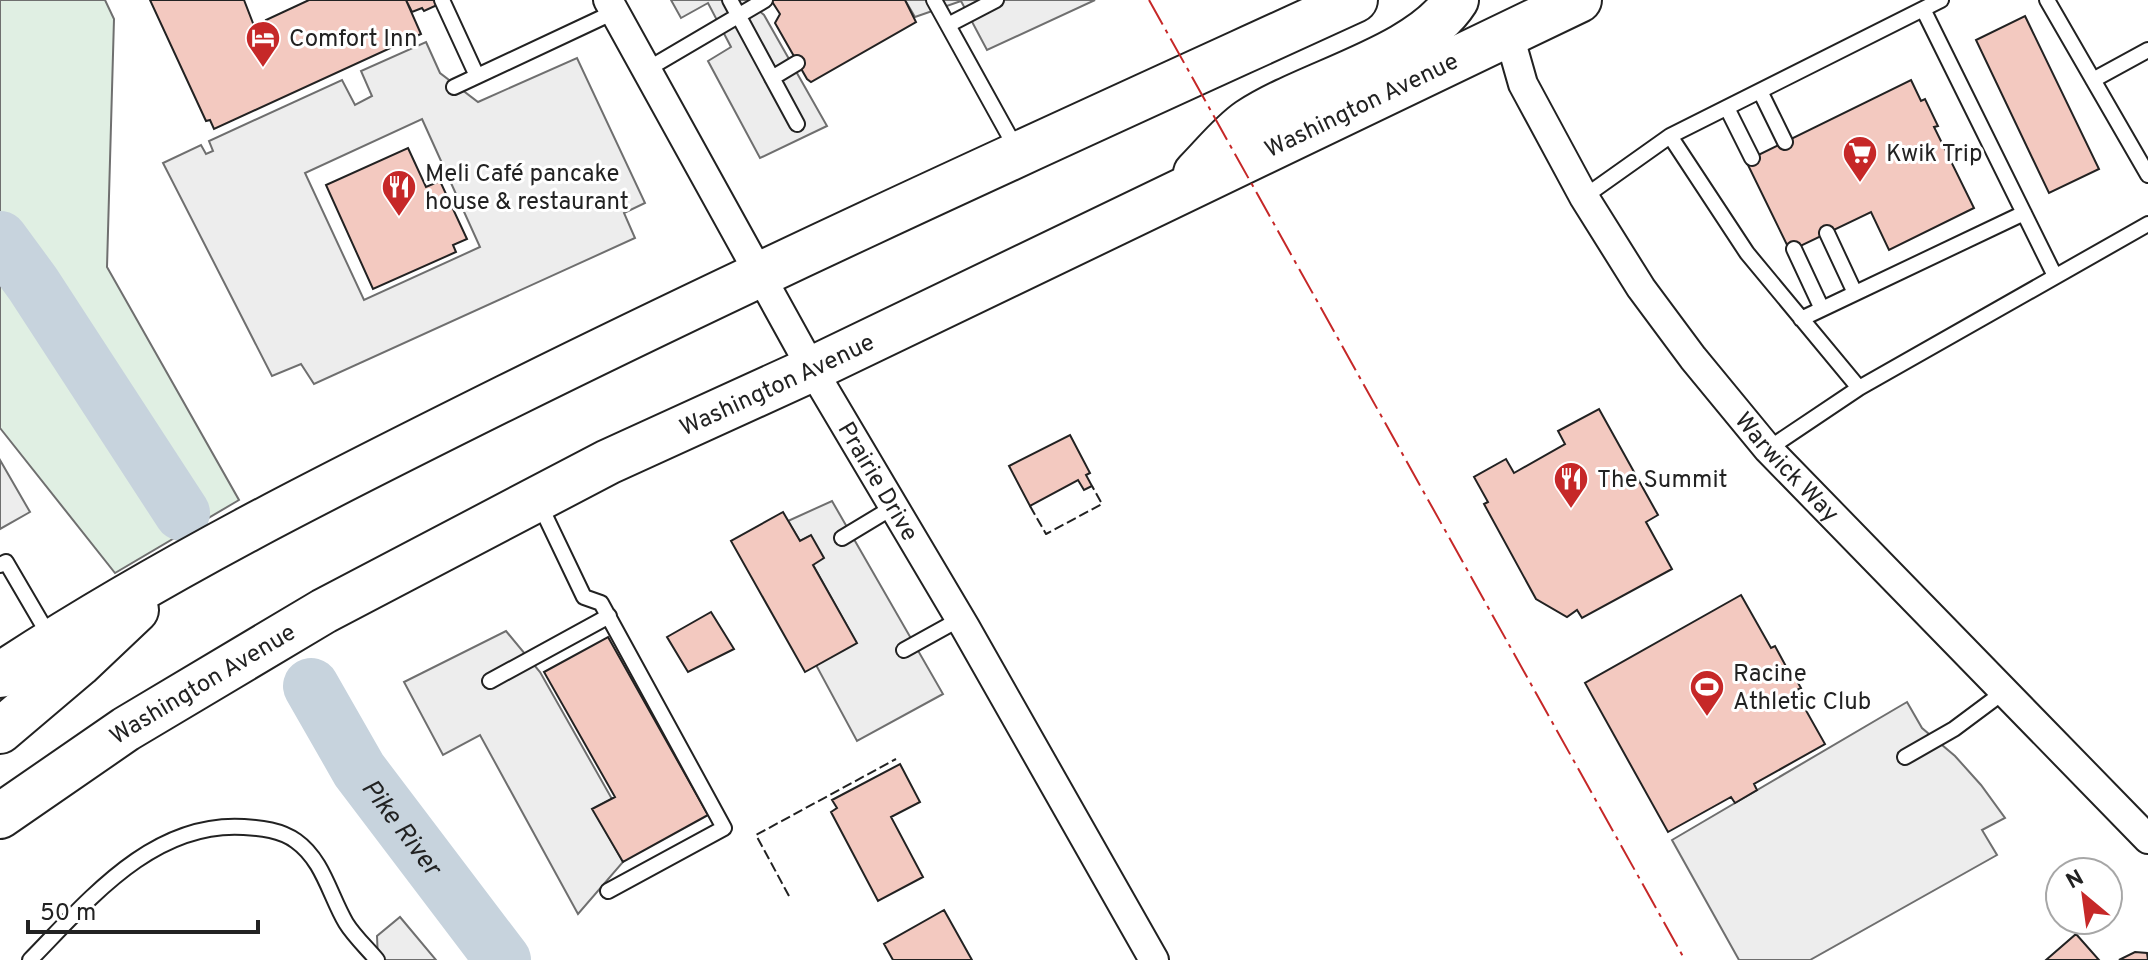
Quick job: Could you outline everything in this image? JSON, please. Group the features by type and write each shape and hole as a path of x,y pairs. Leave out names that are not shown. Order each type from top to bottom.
{"main road":[{"path":"0,731 61,656 184,564 289,506 758,274 1355,0"},
{"path":"1172,197 1246,122 1417,39 1449,11 1456,0"},
{"name":"Washington Avenue","path":"0,816 126,729 311,619 608,462 812,369 1172,197 1510,17 1579,0"},
{"path":"0,675 61,656"}],"street":[{"name":"Prairie Drive","path":"611,6 812,369 895,506 1154,960"},
{"name":"Warwick Way","path":"1510,17 1523,84 1584,197 1641,288 1675,335 1768,449 2148,839"}],"lane":[{"path":"442,0 477,76"},
{"path":"730,0 797,124"},
{"path":"646,70 765,0"},
{"path":"934,0 1020,154"},
{"path":"948,25 996,0"},
{"path":"1584,197 1670,136 1941,0"},
{"path":"2047,0 2148,175"},
{"path":"454,87 611,6"},
{"path":"1923,9 2055,276"},
{"path":"2093,80 2148,50"},
{"path":"772,78 797,63"},
{"path":"1760,91 1785,142"},
{"path":"1727,108 1752,158"},
{"path":"1670,136 1747,253 1859,388"},
{"path":"1801,319 2024,213"},
{"path":"1768,449 1859,388 2148,224"},
{"path":"1827,233 1855,293"},
{"path":"1794,249 1822,309"},
{"path":"537,499 584,597 601,603 609,616 724,828 608,891"},
{"path":"842,538 895,506"},
{"path":"3,564 61,656"},
{"path":"490,681 609,616"},
{"path":"904,650 960,619"},
{"path":"1905,757 1954,729 2005,691"},
{"path":"30,960 122,869 177,836 220,825 268,828 296,841 323,872 346,924 377,960"}],"green space":[{"path":"0,0 105,0 114,19 107,267 239,500 115,573 0,428"}],"shaded area":[{"path":"671,0 747,0 764,15 827,126 760,158 708,61 731,47 708,3 681,18"},
{"path":"905,0 1095,0 987,50 961,1 915,17"},
{"path":"426,42 440,73 478,102 577,58 645,203 624,213 635,238 314,384 301,364 272,376 163,163 201,145 206,154 213,151 209,141 342,80 355,105 372,96 361,71","holes":["422,119 480,247 364,300 305,173"]},
{"path":"0,460 30,512 0,529"},
{"path":"832,501 943,694 857,741 816,665 856,642 813,565 810,536 800,541 788,521"},
{"path":"506,631 540,672 612,799 593,809 623,862 578,914 480,735 443,755 404,682"},
{"path":"1907,702 1922,728 1955,756 2005,818 1982,830 1997,855 1810,960 1739,960 1672,840"},
{"path":"400,917 436,960 378,960 377,936"}],"building":[{"name":"Comfort Inn","path":"150,0 244,0 261,44 274,38 266,20 309,0 406,0 421,34 214,129 210,120 206,121"},
{"path":"406,0 448,0 424,11 422,8 412,12"},
{"path":"771,0 905,0 916,22 811,82 775,23 780,14"},
{"name":"Kwik Trip","path":"2025,16 2099,169 2049,193 1976,40"},
{"name":"Kwik Trip","path":"1911,80 1921,101 1925,99 1938,126 1934,127 1974,208 1889,250 1871,212 1790,251 1746,161"},
{"name":"Meli Café pancake house & restaurant","path":"408,148 426,187 440,181 467,239 453,245 456,252 373,289 326,185"},
{"name":"The Summit","path":"1599,409 1658,515 1646,522 1672,569 1582,618 1577,610 1567,617 1536,599 1484,504 1488,502 1474,477 1506,459 1514,473 1565,444 1558,431"},
{"path":"1070,435 1090,473 1086,475 1092,486 1084,490 1078,480 1030,506 1009,466"},
{"path":"783,512 800,541 811,535 824,558 813,565 857,643 805,672 731,541"},
{"name":"Racine Athletic Club","path":"1741,595 1771,648 1775,646 1801,688 1795,691 1825,744 1754,784 1757,790 1735,803 1731,797 1668,832 1585,683"},
{"path":"711,612 734,649 688,672 667,637"},
{"path":"608,637 708,815 623,862 592,809 615,797 544,672"},
{"path":"900,764 920,802 891,817 923,877 878,901 831,812 837,808 832,800"},
{"path":"944,910 972,960 893,960 884,944"},
{"path":"2074,936 2078,936 2099,960 2046,960"},
{"path":"2135,952 2147,953 2148,960 2119,960"}],"waterway":[{"name":"Pike River","path":"0,239 33,284 182,513"},
{"name":"Pike River","path":"311,686 359,770 503,960"}],"fence":[{"path":"1030,506 1046,534 1102,504 1092,486"},
{"path":"789,896 756,835 896,759"}],"power":[{"path":"1149,0 1685,960"}],"place":[{"name":"Comfort Inn","path":"263,69"},
{"name":"Kwik Trip","path":"1860,184"},
{"name":"Meli Café pancake house & restaurant","path":"399,218"},
{"name":"The Summit","path":"1571,510"},
{"name":"Racine Athletic Club","path":"1707,718"}]}
